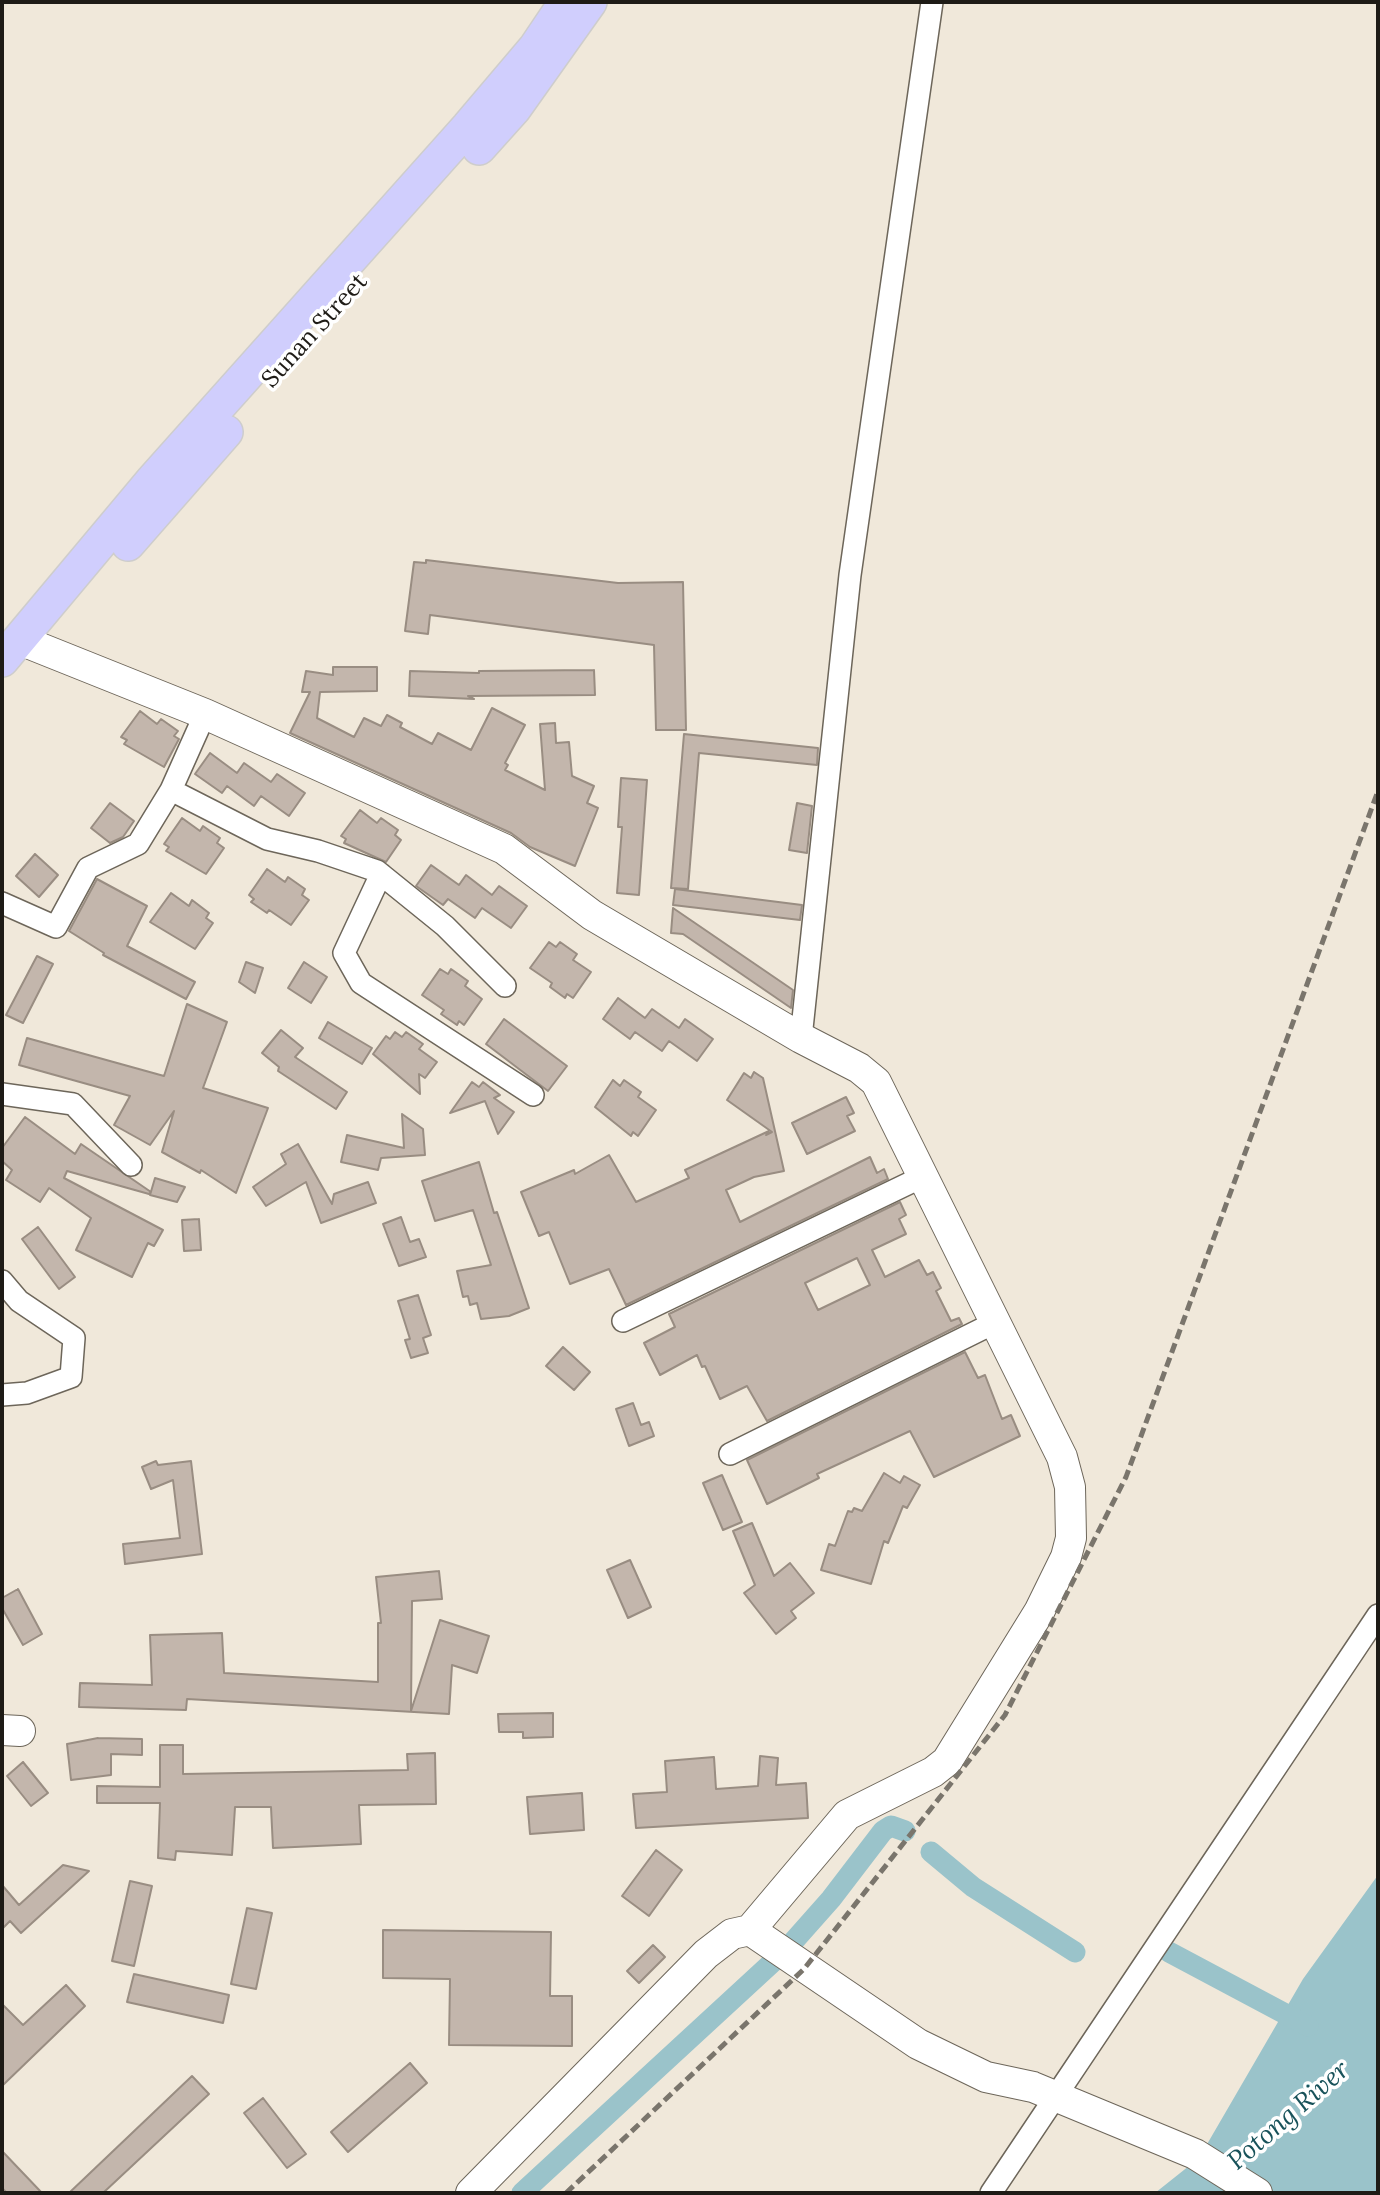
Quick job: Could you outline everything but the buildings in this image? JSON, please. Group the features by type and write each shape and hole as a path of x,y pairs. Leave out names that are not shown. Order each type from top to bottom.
{"main road":[{"name":"Sunan Street","path":"8,641 468,127 535,48 566,2"},
{"name":"Sunan Street","path":"8,641 86,592 322,322 514,109 590,2"}],"street":[{"path":"801,1038 850,575 932,2"},
{"path":"8,641 205,714 504,849 592,915 801,1038 859,1069 876,1082 1062,1457 1070,1487 1071,1511 1071,1538 1066,1558 1039,1612 947,1761 933,1772 847,1815 750,1930 732,1934 706,1954 471,2193"},
{"path":"2,903 56,927 88,868 138,844 171,790 205,714"},
{"path":"171,790 267,839 318,851 381,874 445,926 505,986"},
{"path":"381,874 344,953 361,984 533,1095"},
{"path":"2,1094 73,1104 131,1165"},
{"path":"623,1321 922,1177"},
{"path":"2,1281 19,1301 74,1338 71,1377 27,1393 2,1395"},
{"path":"730,1454 996,1322"},
{"path":"991,2193 1378,1615"},
{"path":"750,1930 918,2044 986,2077 1033,2087 1195,2154 1257,2193"}],"water":[{"name":"Potong River","path":"1378,1875 1378,2193 1155,2193 1199,2158 1303,1979"}],"waterway":[{"path":"792,1943 831,1899 883,1831 891,1826 905,1831"},
{"path":"931,1852 973,1887 1075,1952"},
{"path":"1169,1952 1308,2026"},
{"path":"522,2193 776,1959"}],"railway":[{"path":"566,2193 804,1969 1005,1715 1126,1477 1378,791"}]}
